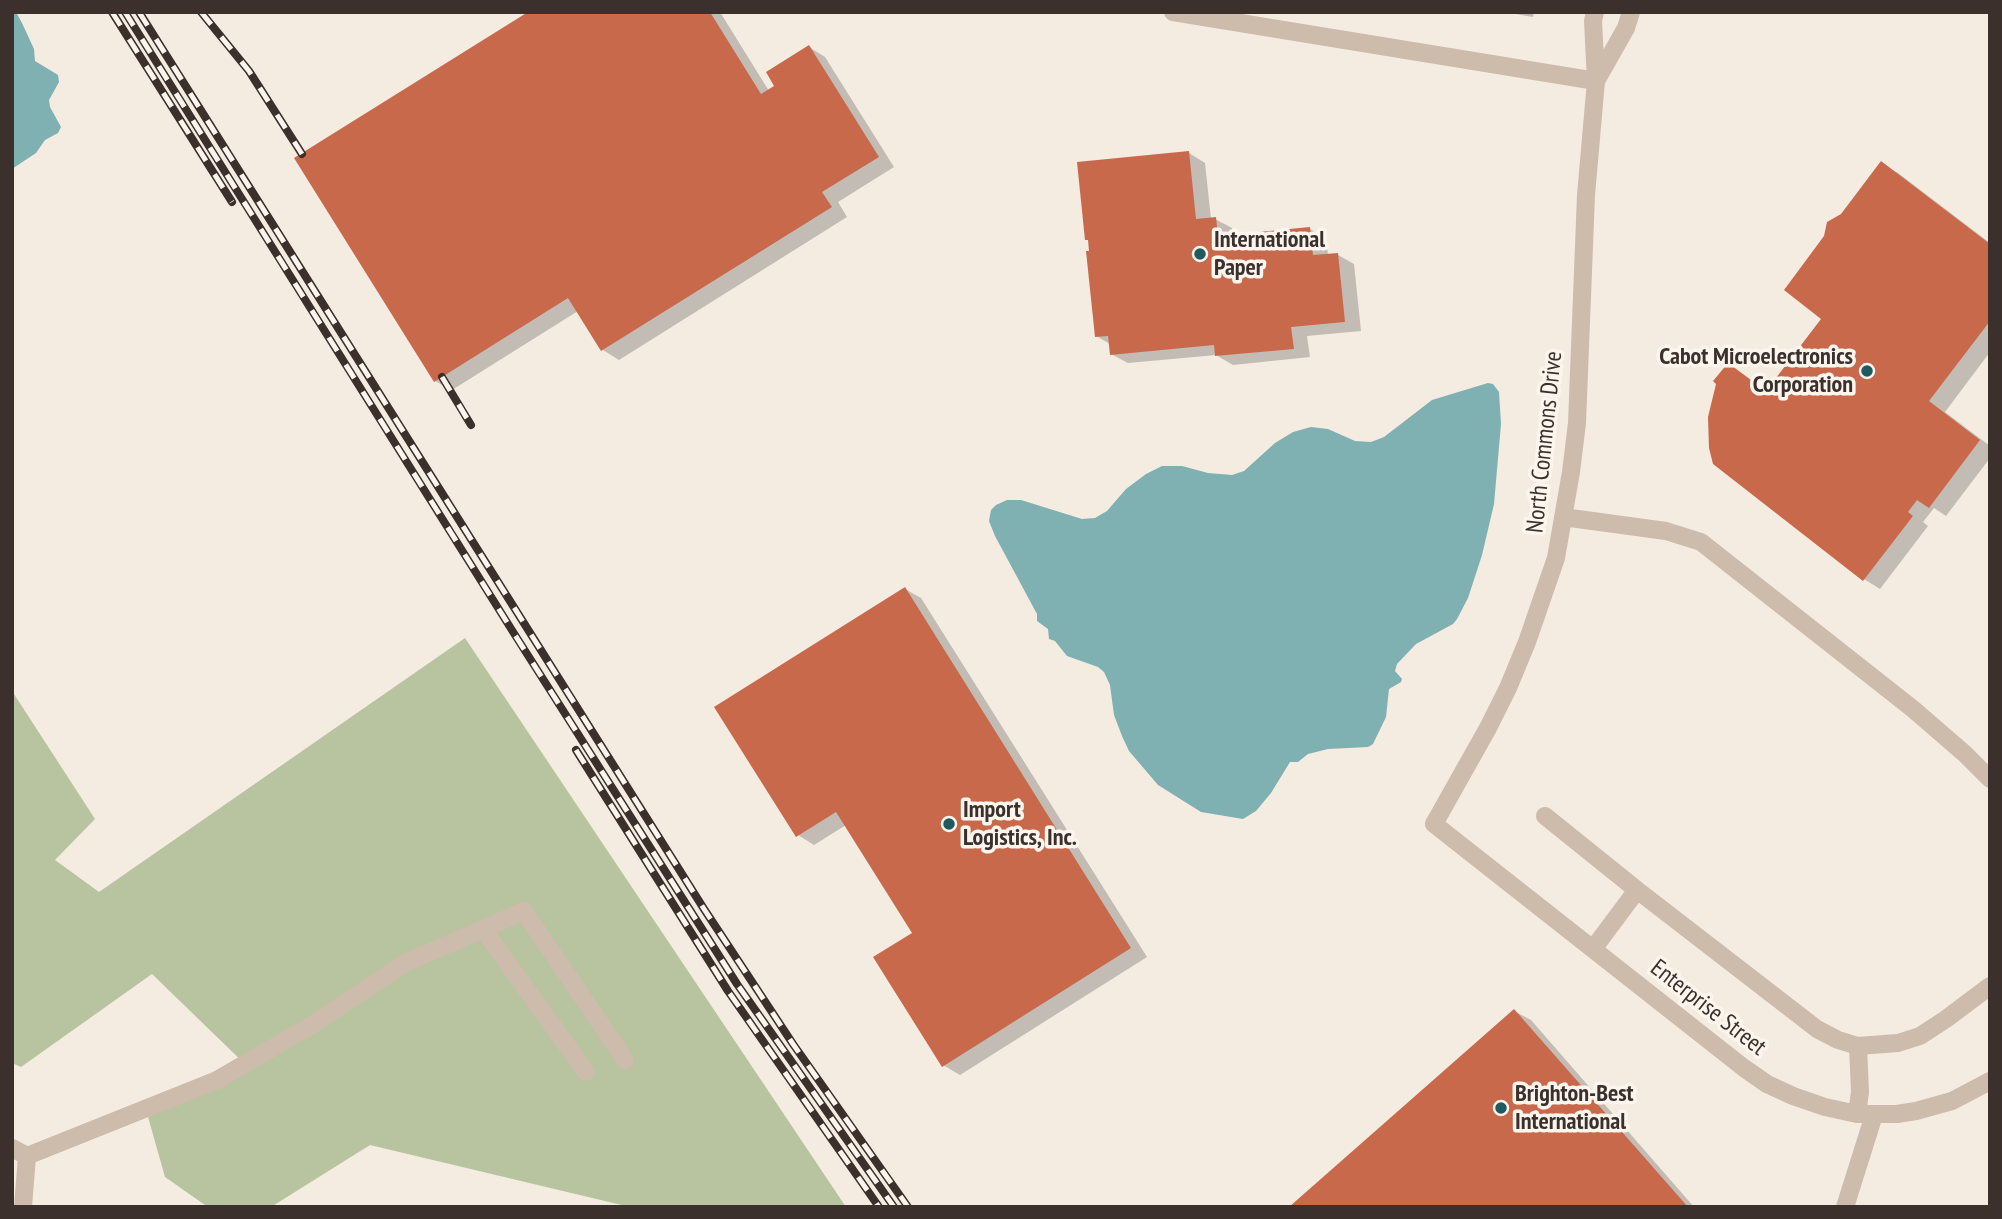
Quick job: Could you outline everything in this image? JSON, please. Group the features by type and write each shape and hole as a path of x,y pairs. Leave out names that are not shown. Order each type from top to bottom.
{"street":[{"path":"1173,12 1596,81 1626,28 1631,12"},
{"name":"North Commons Drive","path":"1434,824 1508,688 1556,558 1577,423 1586,195 1596,81 1592,21 1594,12"},
{"path":"1563,517 1666,531 1701,542 1913,709 1990,779"},
{"path":"1545,816 1817,1029 1838,1040 1858,1046 1898,1043 1920,1036 1990,986"},
{"name":"Enterprise Street","path":"1434,824 1767,1084 1825,1107 1866,1115 1933,1107 1952,1101 1990,1081"},
{"path":"1593,949 1637,890"},
{"path":"23,1207 20,1152 217,1080 310,1026 405,963 524,911 625,1060"},
{"path":"483,929 586,1072"},
{"path":"1844,1207 1866,1115 1860,1092 1858,1046"}],"green space":[{"path":"465,638 846,1207 630,1207 370,1145 271,1207 205,1205 165,1177 148,1117 249,1068 152,974 21,1067 12,1063 12,691 95,819 55,860 99,892"}],"water":[{"path":"12,12 16,12 22,23 34,49 35,61 58,75 59,82 49,100 61,127 58,133 45,140 36,153 12,169"},
{"path":"1488,383 1493,384 1499,392 1501,424 1494,504 1482,555 1468,598 1457,619 1453,624 1416,644 1397,664 1395,671 1402,679 1389,689 1386,717 1373,744 1368,747 1328,749 1308,754 1298,762 1290,762 1271,793 1256,811 1243,819 1201,812 1158,785 1129,751 1114,715 1110,685 1104,672 1098,667 1067,656 1055,641 1049,639 1048,629 1037,621 1037,614 995,536 989,521 991,510 1007,500 1021,500 1082,519 1095,518 1107,511 1126,489 1162,466 1182,466 1208,473 1232,475 1244,471 1275,443 1293,432 1311,427 1328,429 1355,441 1371,442 1384,437 1432,400"}],"building":[{"path":"528,12 710,12 761,94 774,86 766,72 809,45 879,157 822,192 832,207 601,351 568,298 434,382 294,158"},
{"name":"International Paper","path":"1189,151 1196,219 1216,217 1218,236 1310,227 1313,255 1338,253 1345,322 1291,327 1294,349 1215,356 1214,345 1110,355 1108,336 1095,337 1086,251 1089,251 1088,240 1085,240 1077,162"},
{"name":"Cabot Microelectronics Corporation","path":"1881,161 1990,244 1990,321 1929,401 1980,440 1929,508 1917,500 1908,512 1913,516 1863,581 1713,464 1709,448 1708,417 1716,384 1713,381 1728,363 1766,391 1821,319 1784,290 1824,236 1827,222 1841,214"},
{"name":"Import Logistics, Inc.","path":"905,587 1131,948 942,1067 873,957 912,933 836,812 796,837 714,707"},
{"name":"Brighton-Best International","path":"1514,1009 1688,1207 1289,1207"}],"railway":[{"path":"112,12 232,202"},
{"path":"125,12 737,984 894,1207"},
{"path":"139,12 704,909 793,1044 908,1207"},
{"path":"201,12 249,71 302,154"},
{"path":"442,377 471,425"},
{"path":"576,750 728,991 879,1207"}],"place":[{"name":"International Paper","path":"1200,254"},
{"name":"Cabot Microelectronics Corporation","path":"1867,371"},
{"name":"Import Logistics, Inc.","path":"949,824"},
{"name":"Brighton-Best International","path":"1501,1108"}]}
